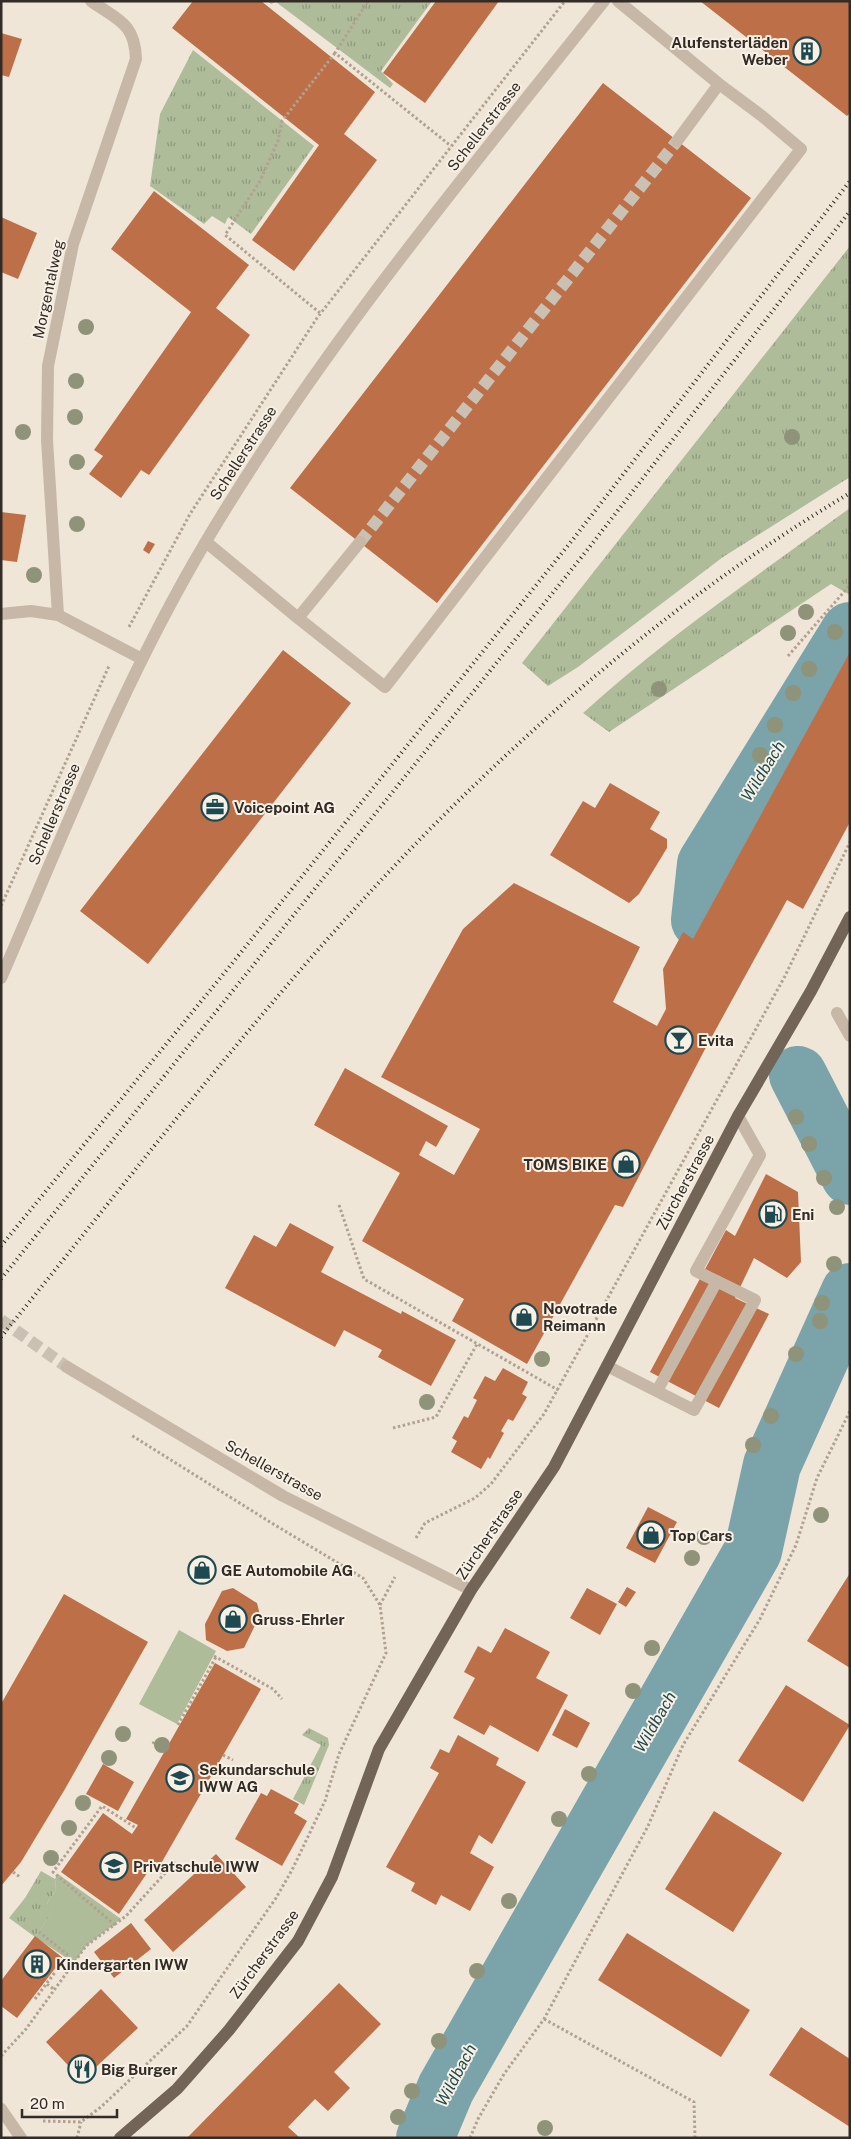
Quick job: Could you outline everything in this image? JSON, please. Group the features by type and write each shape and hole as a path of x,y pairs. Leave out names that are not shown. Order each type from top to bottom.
{"main road":[{"name":"Zürcherstrasse","path":"120,2138 177,2089 229,2030 298,1941 332,1877 379,1750 471,1590 554,1467 738,1116 811,991 850,917"}],"street":[{"name":"Morgentalweg","path":"58,615 47,440 48,366 73,244 136,59 136,42 126,25 90,1"},
{"name":"Schellerstrasse","path":"1,978 105,737 142,659 206,542 284,419 369,299 604,1"},
{"path":"206,542 385,687 801,149 618,1"},
{"path":"678,141 719,84"},
{"path":"298,618 360,542"},
{"path":"1,614 31,611 58,615 142,659"},
{"path":"837,1013 850,1036"},
{"path":"607,1366 694,1410 755,1300 696,1271 760,1156 738,1116"},
{"path":"657,1391 717,1281"},
{"name":"Schellerstrasse","path":"68,1367 283,1496 471,1590"},
{"path":"1,2108 21,2138"}],"path":[{"path":"320,313 225,235 260,181 278,141 282,122 335,53 368,1"},
{"path":"335,53 451,146"},
{"path":"788,656 850,585"},
{"path":"425,1522 475,1498 491,1484 544,1414 785,976 850,842"},
{"path":"339,1205 364,1279 558,1390"},
{"path":"393,1428 436,1417 477,1344"},
{"path":"470,2138 478,2119 504,2074 544,2019 648,1826 683,1745 760,1619 796,1545 816,1478 850,1411"},
{"path":"43,2121 81,2122 101,2108 187,2026 276,1898 292,1870 325,1801 339,1754 386,1653 380,1605 363,1578 126,1432"},
{"path":"178,1726 215,1656 273,1689 282,1699"},
{"path":"153,1744 156,1740"},
{"path":"223,1755 233,1760"},
{"path":"115,1924 53,1872 102,1806 136,1828"},
{"path":"1,2056 26,2029 86,1946 126,1916 177,1860"},
{"path":"152,1866 164,1874"},
{"path":"13,1872 20,1877"},
{"path":"35,1999 68,1955 39,1932"},
{"path":"47,1984 55,1990"},
{"path":"544,2019 694,2102 694,2138"},
{"path":"77,2138 81,2122"}],"green space":[{"path":"267,1 432,1 381,71 393,84 390,88 276,2 271,4"},
{"path":"193,50 314,146 251,234 228,217 225,224 212,216 204,224 150,186 160,114"},
{"path":"850,246 850,477 723,557 578,667 548,686 522,663"},
{"path":"850,508 850,595 831,584 609,732 583,713 680,632"},
{"path":"179,1630 216,1651 177,1724 139,1704"},
{"path":"309,1728 328,1738 329,1745 304,1805 293,1799 321,1745 302,1735"},
{"path":"41,1871 55,1879 56,1890 47,1903 55,1908 35,1937 9,1918 25,1898"},
{"path":"58,1874 121,1919 86,1946 74,1963 35,1937 54,1909 47,1903 56,1890 55,1879"}],"building":[{"path":"193,1 261,1 375,92 344,134 377,160 294,271 252,240 319,145 172,28"},
{"path":"436,1 499,1 425,103 383,73"},
{"name":"Alufensterläden Weber","path":"700,1 850,1 850,113 847,116"},
{"path":"1,33 22,39 9,77 1,75"},
{"path":"603,83 751,198 437,603 290,488"},
{"path":"154,191 249,265 216,308 250,335 149,475 141,470 121,498 89,474 103,456 94,450 191,312 111,249"},
{"path":"1,217 37,233 18,279 1,272"},
{"path":"1,512 26,515 17,562 1,560"},
{"path":"148,541 155,544 149,554 143,550"},
{"name":"Voicepoint AG","path":"283,650 351,703 148,964 80,911"},
{"path":"850,652 850,822 803,909 787,900 704,1051 623,1207 615,1205 527,1364 452,1321 464,1299 362,1241 400,1173 314,1125 345,1068 448,1126 436,1147 426,1141 419,1155 454,1175 480,1129 381,1077 463,929 514,883 640,947 613,1002 657,1026 666,1009 663,969 683,932 693,939"},
{"path":"610,783 660,812 650,829 667,839 667,848 639,894 629,903 550,855 583,801 595,808"},
{"path":"766,1174 798,1192 801,1262 787,1278 754,1258 735,1298 769,1314 719,1408 650,1372 726,1230 735,1236"},
{"path":"290,1223 334,1247 321,1272 401,1314 402,1311 456,1340 431,1386 378,1357 382,1350 344,1330 335,1347 225,1288 254,1235 276,1247"},
{"path":"503,1368 528,1382 522,1394 527,1397 513,1421 508,1419 501,1431 504,1433 490,1459 488,1457 481,1469 451,1452 457,1441 452,1438 464,1416 468,1418 477,1400 473,1398 485,1376 495,1381"},
{"name":"Top Cars","path":"648,1507 677,1522 655,1563 626,1548"},
{"path":"850,1573 850,1668 807,1641"},
{"path":"627,1587 636,1592 626,1607 618,1602"},
{"name":"Gruss-Ehrler","path":"233,1588 257,1603 260,1615 244,1648 227,1651 206,1640 205,1624 222,1591"},
{"path":"587,1588 617,1604 600,1635 570,1618"},
{"path":"64,1594 148,1642 65,1789 21,1862 1,1886 1,1704"},
{"path":"505,1628 550,1652 536,1678 568,1695 538,1752 490,1725 484,1735 453,1718 475,1678 464,1672 478,1646 491,1653"},
{"name":"Sekundarschule IWW AG","path":"215,1663 261,1689 159,1867 154,1863 119,1914 61,1872 103,1813 132,1834 138,1825 126,1819"},
{"path":"786,1685 850,1725 803,1802 738,1761"},
{"path":"565,1709 590,1723 577,1748 552,1735"},
{"path":"458,1735 499,1758 496,1765 526,1782 492,1844 479,1835 470,1853 494,1867 470,1911 441,1895 436,1905 411,1891 415,1883 386,1867 439,1773 430,1768 440,1749 449,1753"},
{"path":"103,1764 134,1782 118,1811 86,1794"},
{"path":"271,1789 299,1804 294,1813 307,1821 282,1866 235,1839 261,1793 267,1796"},
{"path":"714,1811 782,1853 733,1932 665,1889"},
{"path":"216,1854 246,1887 173,1952 144,1920"},
{"path":"131,1923 151,1949 114,1978 94,1952"},
{"path":"627,1933 750,2010 721,2057 598,1980"},
{"path":"35,1936 63,1958 17,2018 1,2006 1,1981"},
{"path":"339,1983 381,2024 334,2072 350,2088 328,2111 315,2099 288,2127 300,2138 187,2138"},
{"path":"101,1989 138,2028 82,2080 46,2042"},
{"path":"801,2027 850,2059 850,2127 769,2075"}],"waterway":[{"name":"Wildbach","path":"700,920 706,864 850,631"},
{"name":"Wildbach","path":"798,1075 850,1176"},
{"name":"Wildbach","path":"425,2138 446,2088 753,1551 772,1465 850,1292"}],"tunnel":[{"path":"360,542 677,141"},
{"path":"1,1320 67,1367"}],"railway":[{"path":"1,1246 230,966 574,538 850,181"},
{"path":"1,1279 588,549 850,211"},
{"path":"1,1337 268,1008 380,881 439,820 534,729 634,644 686,603 740,565 850,493"}],"place":[{"name":"Alufensterläden Weber","path":"807,51"},
{"name":"Voicepoint AG","path":"215,807"},
{"name":"Evita","path":"679,1040"},
{"name":"TOMS BIKE","path":"626,1164"},
{"name":"Eni","path":"773,1214"},
{"name":"Novotrade Reimann","path":"524,1317"},
{"name":"Top Cars","path":"651,1535"},
{"name":"GE Automobile AG","path":"202,1570"},
{"name":"Gruss-Ehrler","path":"233,1619"},
{"name":"Sekundarschule IWW AG","path":"180,1778"},
{"name":"Privatschule IWW","path":"114,1866"},
{"name":"Kindergarten IWW","path":"37,1964"},
{"name":"Big Burger","path":"82,2069"}]}
